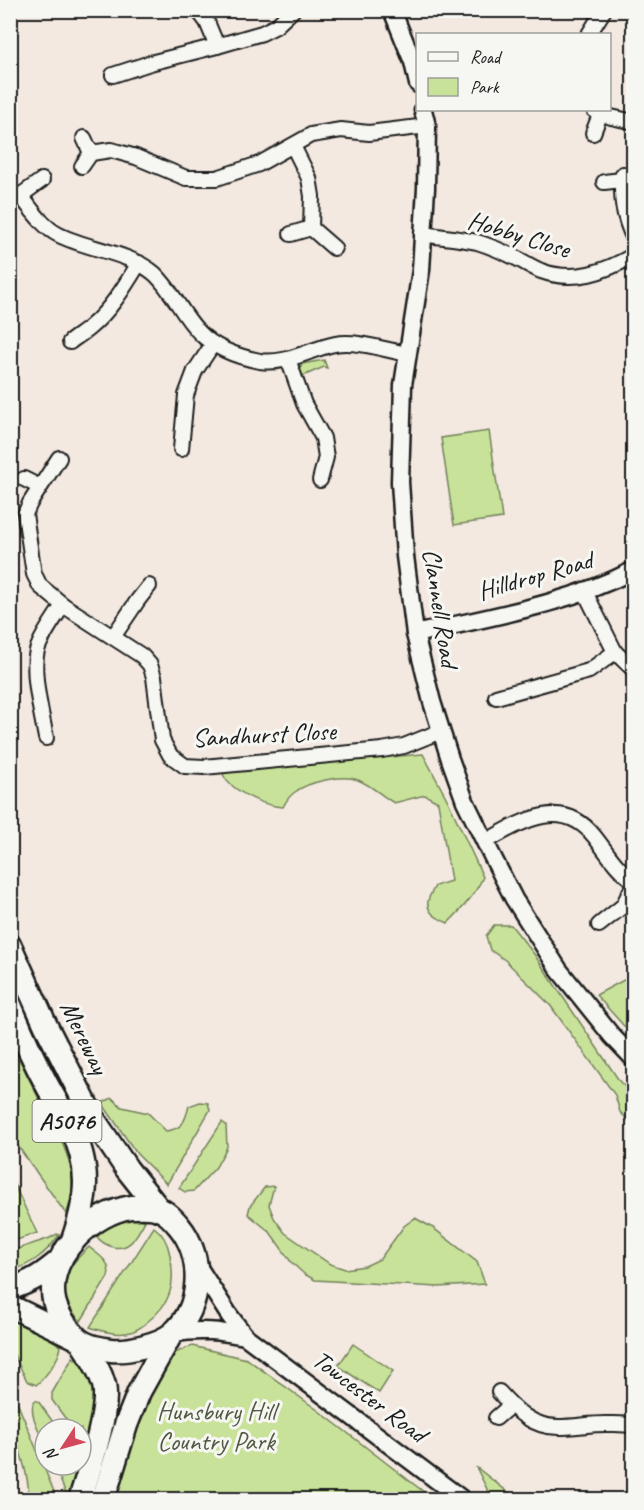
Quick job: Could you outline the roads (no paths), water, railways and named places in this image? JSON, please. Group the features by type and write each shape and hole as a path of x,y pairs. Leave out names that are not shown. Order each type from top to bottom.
{"highway":[{"name":"Mereway","path":"10,946 46,1026 94,1120 127,1169 158,1208"},
{"name":"A5076","path":"10,1005 46,1084 71,1127 83,1161 86,1189 81,1216 66,1252"},
{"path":"80,1500 101,1424 105,1400 104,1387 99,1372 79,1340 63,1323 58,1313 52,1293 54,1275 66,1252 82,1232 106,1214 131,1207 158,1208 172,1218 187,1237 197,1265 196,1286 184,1321 172,1335 139,1392 126,1425 103,1500"},
{"path":"79,1340 96,1347 119,1350 151,1344 172,1335"}],"main road":[{"path":"10,1289 42,1275 66,1252"},
{"path":"10,1306 79,1340"}],"street":[{"path":"198,10 207,22 217,46"},
{"path":"113,75 262,33 276,26 293,10"},
{"path":"392,10 412,62 416,80"},
{"path":"590,33 604,10"},
{"name":"Clannell Road","path":"423,111 427,126 421,270 403,385 399,482 415,634 441,731 465,801 514,899 559,970 633,1059"},
{"path":"594,133 597,111 633,122"},
{"path":"82,166 91,153 111,150 136,157 186,178 217,178 259,165 311,135 341,130 369,133 427,126"},
{"path":"84,138 91,153"},
{"path":"293,146 309,178 312,196 311,228"},
{"path":"604,182 623,177 623,204 627,226 633,239"},
{"path":"42,180 16,200 58,235 139,263 155,274 198,332 213,344 238,355 262,361 288,359 336,344 354,344 407,354"},
{"path":"291,234 311,228"},
{"path":"311,228 334,248"},
{"name":"Hobby Close","path":"422,234 477,242 514,256 541,271 560,275 580,276 599,272 633,255"},
{"path":"69,342 91,327 112,304 139,263"},
{"path":"182,449 186,395 195,371 213,344"},
{"path":"288,359 304,404 323,438 326,457 320,480"},
{"name":"Sandhurst Close","path":"59,458 25,514 34,574 40,586 63,605 113,636 142,656 150,665 154,676 162,740 170,755 185,766 204,767 382,750 404,746 441,731"},
{"path":"24,479 40,487"},
{"name":"Hilldrop Road","path":"415,634 552,602 633,570"},
{"path":"113,636 149,586"},
{"path":"584,590 615,652 633,670"},
{"path":"46,738 35,660 38,646 63,605"},
{"path":"496,697 589,671 615,652"},
{"path":"485,842 524,821 541,815 556,815 582,825 592,833 622,874 633,882 623,906 599,925"},
{"name":"Towcester Road","path":"197,1265 245,1336 463,1500"},
{"name":"Towcester Road","path":"172,1335 192,1330 209,1330 245,1336"},
{"path":"499,1392 516,1411 536,1423 556,1427 597,1424 633,1426"},
{"path":"496,1418 511,1405"}],"park label":[{"name":"Hunsbury Hill Country Park","path":"216,1426"}]}
